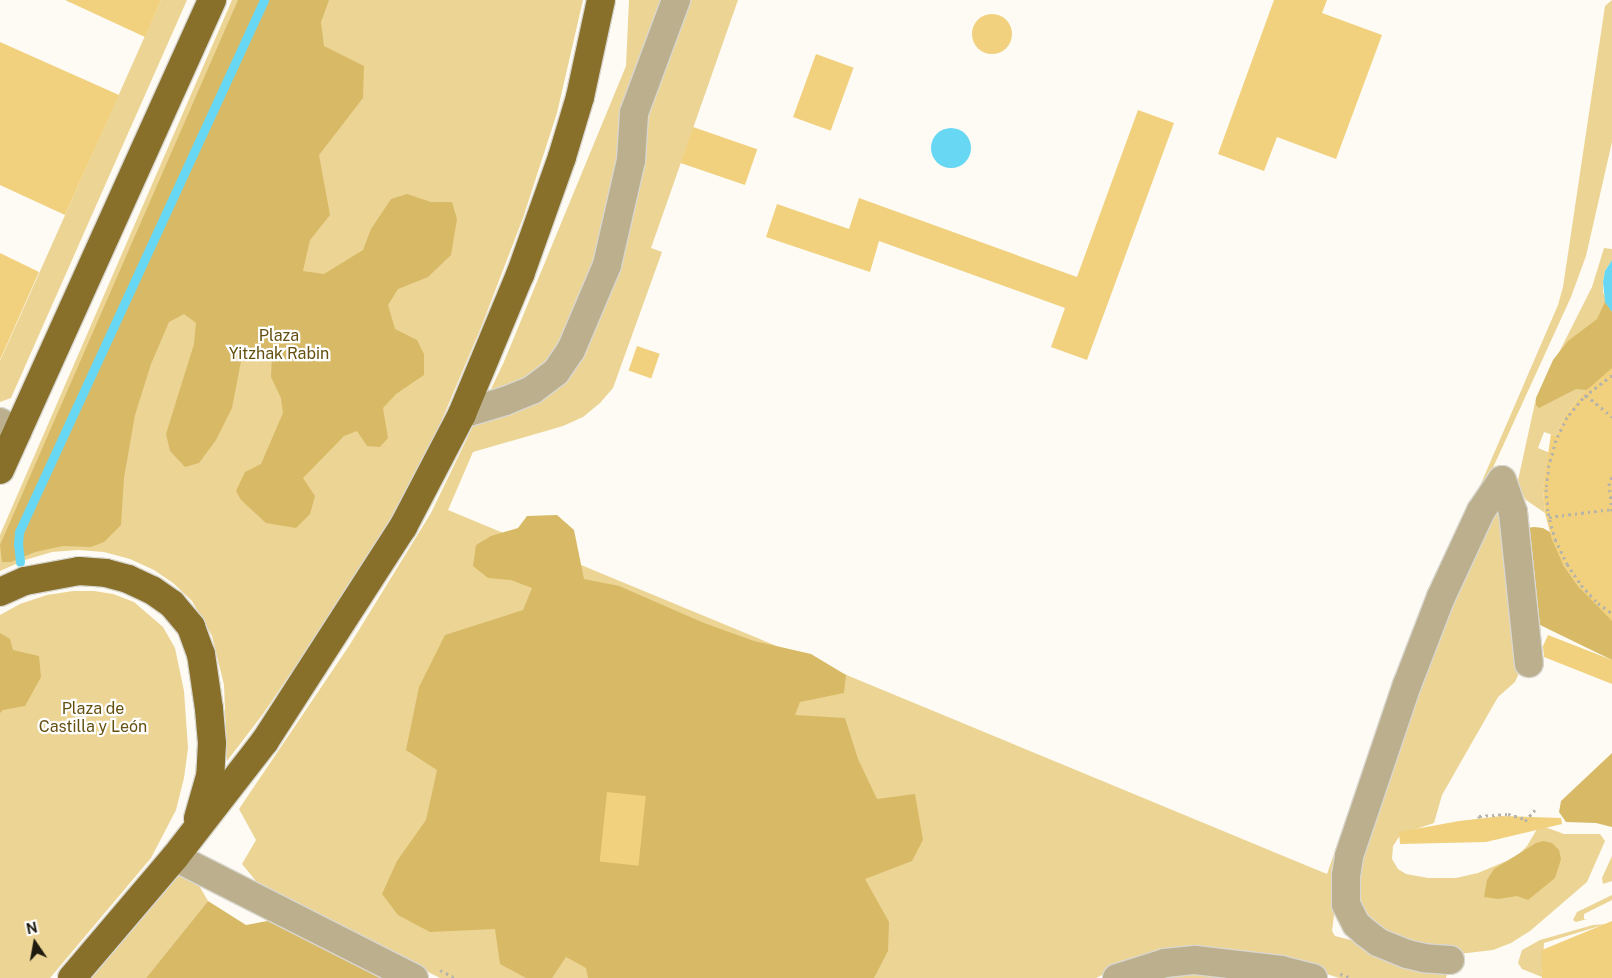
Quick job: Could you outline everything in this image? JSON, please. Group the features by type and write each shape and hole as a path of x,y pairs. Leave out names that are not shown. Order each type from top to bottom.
{"main road":[{"path":"0,470 8,427 212,0"},
{"path":"72,978 174,857 265,741 403,528 462,414 520,275 562,157 580,97 601,0"},
{"path":"0,592 25,581 52,575 80,571 106,573 128,579 152,590 172,604 191,627 204,670 212,743 210,776 195,830"}],"lane":[{"path":"462,414 505,401 532,390 556,372 571,350 607,265 631,160 634,113 676,0"},
{"path":"1450,960 1424,958 1407,954 1378,942 1366,933 1356,924 1346,904 1346,876 1349,856 1407,685 1441,597 1481,511 1502,480 1513,512 1529,663"},
{"path":"174,857 414,978"},
{"path":"1117,978 1165,963 1195,960 1281,970 1313,978"}],"path":[{"path":"1612,375 1586,395 1567,417 1556,440 1548,465 1546,489 1549,517 1555,539 1567,564 1592,597 1612,613"},
{"path":"1586,395 1612,417"},
{"path":"1549,517 1612,510 1610,483 1612,477"},
{"path":"1479,818 1479,816 1508,814 1526,820 1535,810"}],"green space":[{"path":"161,0 187,0 11,398 0,402 0,361"},
{"name":"Plaza Yitzhak Rabin","path":"232,0 583,0 557,113 523,218 482,325 441,422 398,506 364,565 263,714 227,761 224,685 212,636 192,601 173,583 154,570 130,559 104,552 78,550 52,552 25,560 0,571 0,535"},
{"path":"238,0 329,0 321,22 324,46 364,66 363,98 319,155 330,215 310,240 303,271 324,274 363,250 371,229 391,199 407,194 431,202 452,202 457,219 451,255 428,277 398,289 388,305 395,329 417,340 424,354 424,375 396,394 383,408 388,438 380,447 367,446 357,431 344,436 303,478 315,496 310,514 296,528 266,523 241,500 236,491 245,472 261,464 283,413 281,398 271,377 272,354 257,345 242,356 232,408 216,440 199,463 185,467 170,451 166,434 194,344 196,323 184,314 169,322 151,364 135,415 124,478 121,525 104,542 91,547 63,546 35,552 11,562 2,562 0,545"},
{"path":"629,0 738,0 651,248 662,252 613,388 600,403 583,417 563,426 473,452 448,510 1327,874 1388,699 1558,305 1563,287 1605,6 1612,0 1612,142 1586,256 1571,297 1491,472 1337,892 1332,931 1335,936 1450,965 1446,978 1339,978 1306,967 1114,969 1096,978 440,978 260,886 242,864 256,840 239,809 349,646 431,513 503,364 626,66"},
{"path":"1604,248 1612,249 1612,260 1605,271 1603,292 1612,312 1612,372 1580,396 1565,416 1556,436 1544,432 1538,448 1550,453 1543,489 1545,513 1526,500 1517,485 1536,398 1592,287"},
{"path":"1605,302 1612,312 1612,372 1587,390 1576,389 1539,408 1536,405 1536,398 1553,360 1568,341 1597,319"},
{"path":"1494,513 1504,514 1520,664 1519,673 1515,682 1498,697 1442,795 1434,823 1401,834 1393,846 1392,859 1398,869 1406,874 1428,878 1456,878 1478,873 1516,857 1527,846 1537,829 1545,827 1564,834 1600,834 1605,841 1587,882 1530,931 1511,943 1493,950 1450,955 1372,929 1352,885 1413,687"},
{"path":"557,515 574,530 584,579 619,586 704,623 754,641 811,654 846,675 844,693 800,702 795,715 845,718 858,759 877,799 915,794 923,840 912,861 865,879 889,922 888,951 874,978 588,978 586,968 566,957 552,978 526,978 500,964 495,929 430,932 398,915 382,894 397,861 426,820 437,770 406,750 419,687 445,635 523,610 532,588 511,580 488,578 473,566 476,545 491,536 518,528 527,516"},
{"path":"1527,528 1543,528 1550,532 1564,566 1579,587 1612,617 1612,660 1538,624"},
{"name":"Plaza de Castilla y León","path":"73,591 94,591 113,594 134,602 163,627 175,648 184,691 188,748 184,778 176,810 151,858 50,978 0,978 0,615 20,604 47,595"},
{"path":"0,633 10,639 13,650 39,656 41,677 25,706 3,710 0,713"},
{"path":"1612,753 1612,827 1596,823 1566,822 1559,812 1561,801"},
{"path":"1543,841 1552,843 1559,850 1561,859 1555,878 1528,900 1517,896 1498,899 1484,897 1487,880 1494,869 1536,843"},
{"path":"1612,856 1612,881 1603,884 1602,878"},
{"path":"186,863 208,901 146,978 91,978"},
{"path":"1612,895 1612,900 1584,914 1584,919 1587,919 1576,922 1573,920 1577,912"},
{"path":"208,901 246,925 278,919 392,978 146,978"},
{"path":"1606,924 1544,943 1542,977 1522,969 1518,963 1522,950 1540,940 1593,925"},
{"path":"1168,972 1261,978 1143,978"}],"water":[{"path":"951,128 962,131 968,137 971,148 968,159 962,165 951,168 940,165 934,159 931,148 934,137 940,131"},
{"path":"1612,260 1612,312 1605,302 1603,282 1605,271"}],"building":[{"path":"65,0 161,0 145,37"},
{"path":"1274,0 1327,0 1322,13 1382,35 1336,159 1277,137 1264,171 1218,154"},
{"path":"996,14 1003,17 1009,23 1012,34 1011,42 1003,51 996,54 988,54 981,51 973,42 972,30 975,23 984,15"},
{"path":"0,42 119,95 65,215 0,185"},
{"path":"816,54 854,68 831,131 793,117"},
{"path":"1138,110 1174,123 1087,360 1051,347 1065,308 879,241 870,272 766,237 777,204 849,229 859,198 1077,277"},
{"path":"693,127 757,149 745,185 681,163"},
{"path":"0,253 39,272 0,360"},
{"path":"637,346 660,354 651,378 629,371"},
{"path":"1612,368 1612,621 1579,587 1564,566 1552,540 1545,513 1543,489 1551,434 1556,436 1565,416 1580,396"},
{"path":"1548,635 1612,660 1612,684 1544,657 1543,646"},
{"path":"607,792 646,796 638,866 600,862"},
{"path":"1502,816 1561,818 1562,824 1486,842 1400,844 1399,832 1459,821"},
{"path":"1612,921 1612,978 1542,978 1542,950"}],"waterway":[{"path":"20,562 19,532 264,0"}]}
